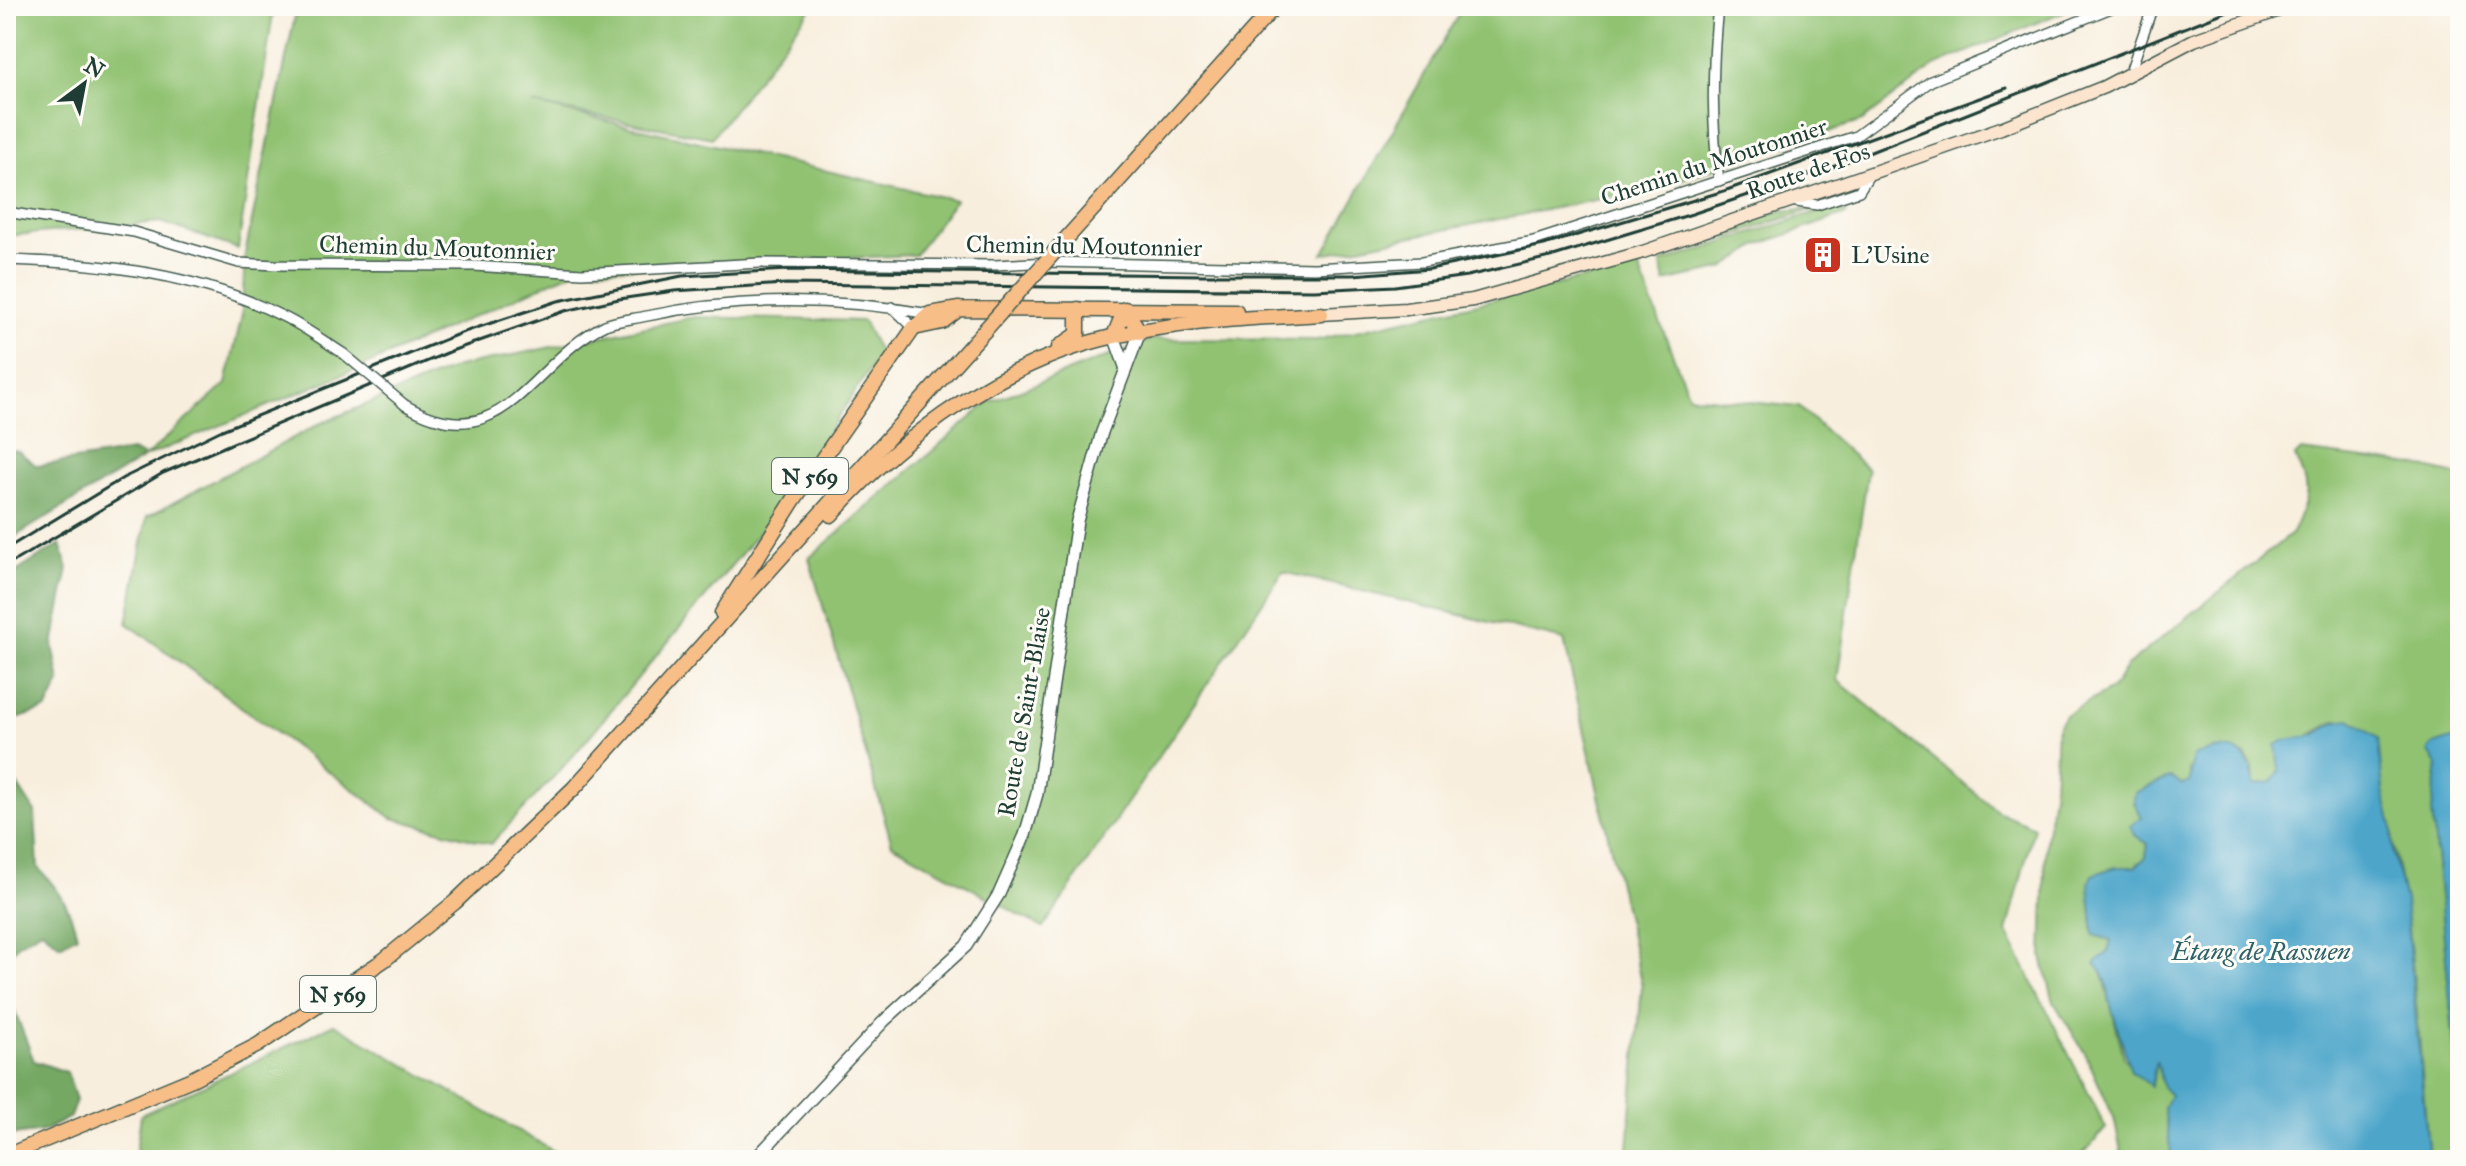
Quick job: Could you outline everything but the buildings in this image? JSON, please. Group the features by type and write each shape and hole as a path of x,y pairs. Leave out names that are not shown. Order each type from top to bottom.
{"main road":[{"name":"N 569","path":"6,1156 101,1119 205,1072 296,1021 384,960 515,848 574,788 715,629 791,549 856,471 1275,6"},
{"name":"Route de Fos","path":"1321,314 1406,309 1473,300 1643,252 2001,128 2129,75 2194,40 2291,6"},
{"path":"914,328 930,314 959,309 1321,314"},
{"path":"914,328 942,322 959,309"},
{"path":"1078,309 1105,323 1114,336"},
{"path":"791,549 818,529 860,483 897,450 1007,371 1072,341 1080,328 1078,309"},
{"path":"1125,309 1140,332"},
{"path":"1114,336 1125,309"},
{"path":"986,388 1032,366 1114,336 1195,323 1321,314"},
{"name":"N 569","path":"715,629 793,501 914,328"}],"street":[{"path":"1718,6 1712,81 1713,137 1719,181"},
{"name":"Chemin du Moutonnier","path":"6,212 134,232 239,263 275,265 474,266 582,273 760,263 995,265 1050,262 1314,268 1422,262 1534,241 1856,136 1931,81 2116,6"},
{"path":"2129,75 2153,6"},
{"path":"6,260 92,263 210,287 286,318 344,354 405,405 429,419 464,423 492,416 526,392 574,346 606,325 666,312 746,302 892,307 930,314"},
{"path":"892,307 914,328"},
{"name":"Route de Saint-Blaise","path":"754,1160 884,1021 966,946 999,894 1025,835 1037,794 1077,521 1102,432 1140,332"},
{"path":"1114,336 1126,370"}],"green space":[{"path":"6,6 274,6 238,249 161,222 6,236"},
{"path":"297,6 813,6 712,138 532,104 955,200 915,255 577,270 375,361 145,457 226,384 242,315 245,254"},
{"path":"1463,6 2077,6 1936,65 1862,121 1651,189 1323,254"},
{"path":"1838,205 1846,214 1758,245 1724,268 1665,282 1661,263"},
{"path":"1813,209 1657,260 1752,218"},
{"path":"1638,266 1689,396 1799,407 1868,470 1837,680 1997,811 2034,827 2007,932 2106,1128 2078,1160 1627,1160 1642,986 1564,640 1283,572 1043,928 892,844 809,558 989,402 1153,339 1317,340"},
{"path":"694,317 863,321 880,354 772,517 573,756 491,844 392,818 127,623 147,517 319,424 457,367"},
{"path":"6,449 18,451 37,466 132,451 145,457 6,542"},
{"path":"2301,451 2414,465 2460,476 2460,740 2452,739 2438,765 2432,811 2458,1086 2460,1160 2429,1160 2409,938 2381,780 2378,738 2337,720 2279,757 2279,771 2273,782 2254,786 2253,767 2245,755 2213,749 2189,769 2191,782 2183,785 2170,777 2135,793 2134,802 2142,817 2137,822 2135,835 2148,844 2146,857 2135,867 2116,867 2089,883 2094,935 2111,940 2102,970 2124,1058 2153,1081 2156,1059 2171,1096 2164,1108 2172,1160 2123,1160 2114,1118 2086,1055 2054,1002 2042,957 2046,840 2054,787 2057,727 2065,715 2113,688 2127,666 2292,533 2306,495 2304,479 2295,457"},
{"path":"60,544 68,568 53,645 60,682 47,709 14,720 6,727 6,578"},
{"path":"6,767 35,812 38,868 63,899 77,935 60,945 42,930 18,944 6,959"},
{"path":"6,988 34,1061 67,1072 76,1100 70,1117 44,1131 6,1136"},
{"path":"334,1024 573,1160 135,1160 141,1115"}],"water":[{"name":"Étang de Rassuen","path":"2350,719 2378,738 2383,790 2392,825 2393,853 2405,901 2429,1160 2172,1160 2164,1108 2170,1095 2163,1088 2156,1060 2151,1086 2131,1071 2109,1000 2106,980 2095,964 2108,952 2111,940 2094,935 2089,883 2092,875 2116,867 2135,867 2146,857 2148,844 2135,835 2130,826 2142,817 2134,802 2135,793 2170,777 2183,785 2190,782 2193,756 2216,750 2235,751 2248,762 2254,785 2272,782 2279,771 2276,745 2314,735 2335,723"},
{"path":"2452,739 2460,740 2460,1106 2432,811 2438,766 2428,752 2433,745"}],"railway":[{"path":"6,566 163,473 454,350 565,311 674,291 786,284 1314,290 1395,286 1467,276 1550,257 1838,165 2240,6"},
{"path":"6,549 123,478 222,430 461,333 558,301 682,276 788,270 1353,275 1430,269 1544,245 1724,191 2007,88"}],"place":[{"name":"L'Usine","path":"1823,255"}]}
